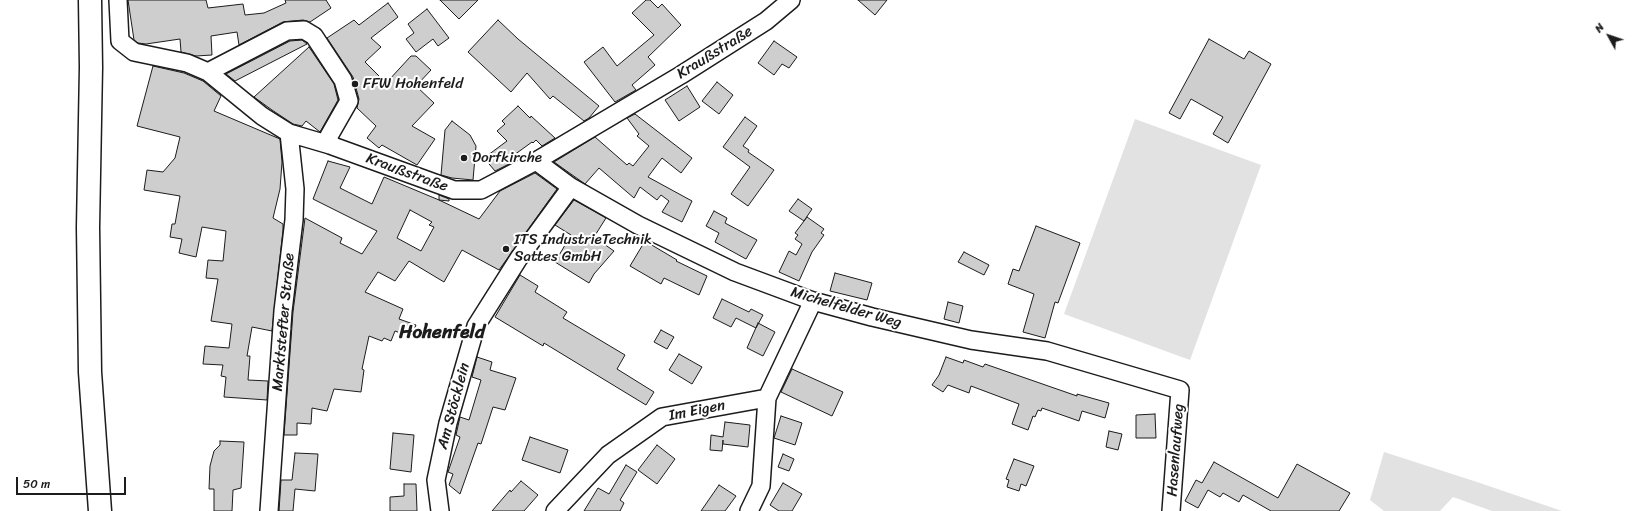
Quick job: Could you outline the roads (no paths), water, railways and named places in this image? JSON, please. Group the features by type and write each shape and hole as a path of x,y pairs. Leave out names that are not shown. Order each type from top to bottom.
{"main road":[{"path":"90,0 91,67 88,227 90,372 100,511"}],"street":[{"name":"Kraußstraße","path":"118,0 120,42 134,52 187,64 208,72 262,116 290,133 330,145 454,190 481,190 536,161 681,75 766,21 791,0"},
{"path":"208,72 287,31 304,30 314,36 343,80 349,101 329,136 330,145"},
{"name":"Marktstefter Straße","path":"269,511 283,311 294,220 295,189 290,133"},
{"name":"Michelfelder Weg","path":"536,161 571,187 638,225 735,272 813,301 872,318 971,340 1047,351 1180,390"},
{"name":"Am Stöcklein","path":"440,511 436,480 448,423 476,326 520,258 571,187"},
{"path":"749,511 761,486 767,398 813,301"},
{"name":"Hasenlaufweg","path":"1171,511 1180,390"},
{"name":"Im Eigen","path":"555,511 608,455 662,417 767,398"}],"place":[{"name":"FFW Hohenfeld","path":"355,84"},
{"name":"Dorfkirche","path":"464,158"},
{"name":"ITS IndustrieTechnik Sattes GmbH","path":"506,249"}],"district":[{"name":"Hohenfeld","path":"442,333"}]}
